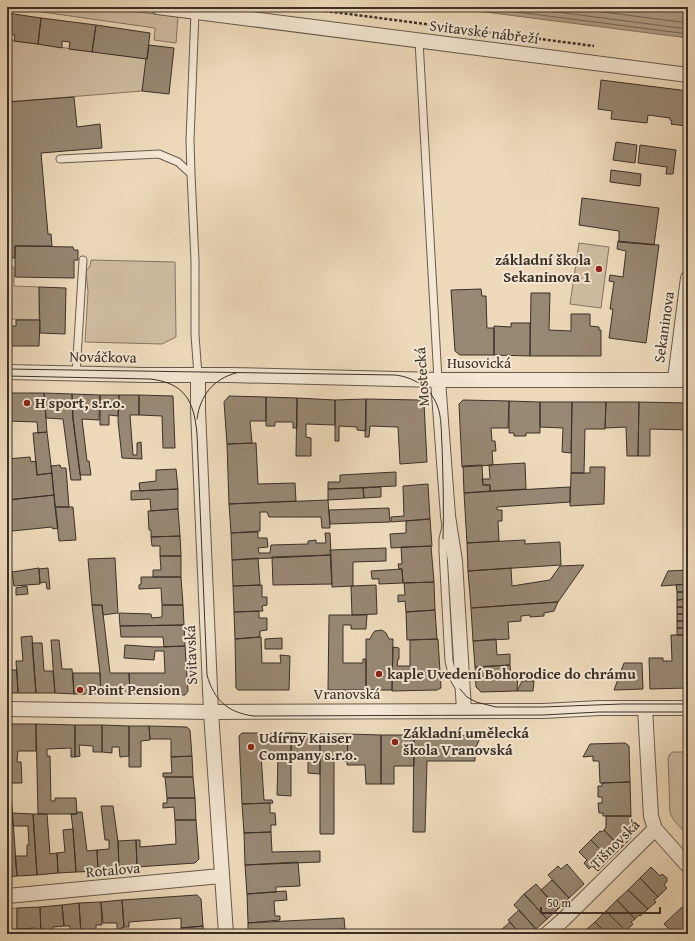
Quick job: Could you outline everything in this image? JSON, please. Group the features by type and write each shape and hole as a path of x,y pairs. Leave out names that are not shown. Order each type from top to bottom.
{"street":[{"name":"Svitavské nábřeží","path":"158,7 688,75"},
{"name":"Sekaninova","path":"681,380 688,278"},
{"name":"Nováčkova","path":"7,372 198,375"},
{"name":"Husovická","path":"198,375 409,378 438,380 681,380"},
{"name":"Svitavská","path":"198,375 198,410 210,712 226,934"},
{"name":"Mostecká","path":"438,380 448,516 455,561 464,705"},
{"name":"Vranovská","path":"7,709 210,712 464,705 543,711 688,708"},
{"name":"Tišnovská","path":"547,934 655,829 651,816 645,708"},
{"path":"655,829 688,866"},
{"name":"Rotalova","path":"7,896 222,876"}],"lane":[{"path":"195,12 190,140 195,261 195,335 198,375"},
{"name":"Mostecká","path":"419,41 438,380"},
{"path":"60,159 159,154 178,162 191,174"},
{"path":"76,374 83,260"}],"path":[{"path":"295,7 602,47"}],"shaded area":[{"path":"7,7 99,7 178,17 176,43 154,40 155,28"},
{"path":"7,40 147,59 142,91 7,102"},
{"path":"579,243 609,247 601,308 570,304"},
{"path":"91,260 175,262 176,337 162,344 85,342 88,292 86,271 90,266"},
{"path":"14,267 14,286 39,287 39,320 7,319 7,268"},
{"path":"673,752 684,752 685,815 688,819 688,836 673,819 670,813 668,758"},
{"path":"17,908 17,934 7,934 7,909"}],"water":[{"path":"446,7 688,7 688,38"}],"building":[{"path":"7,13 41,18 38,44 14,41 15,35 8,34 7,40"},
{"path":"41,18 96,25 92,52 69,49 70,42 62,41 62,48 38,44"},
{"path":"96,25 150,33 147,59 92,52"},
{"path":"149,45 174,48 169,94 142,91"},
{"path":"601,80 688,91 688,115 686,126 671,124 672,121 670,118 648,115 647,123 611,119 612,111 598,109"},
{"path":"74,97 77,127 100,124 102,148 41,153 48,234 51,234 52,246 15,246 15,258 7,258 7,102"},
{"path":"616,142 637,145 635,163 613,160"},
{"path":"640,145 676,150 673,174 666,174 667,167 638,163"},
{"path":"611,170 641,174 640,186 610,182"},
{"path":"582,198 659,208 654,245 619,242 619,231 579,225"},
{"path":"618,241 659,245 646,343 609,338 613,309 610,309 614,282 609,281 610,275 623,277 626,251 617,249"},
{"path":"15,246 73,247 74,250 78,250 78,260 74,260 74,278 15,277"},
{"path":"39,287 66,288 65,334 40,333"},
{"path":"481,289 482,296 486,296 487,328 494,328 494,355 460,355 455,351 451,290"},
{"path":"531,293 550,293 549,330 571,331 571,314 590,314 590,326 599,327 599,330 601,330 601,356 530,356"},
{"path":"7,319 9,319 9,326 16,326 16,320 40,320 39,346 7,346"},
{"path":"511,323 530,323 530,356 494,355 494,326 511,327"},
{"path":"7,393 44,393 47,432 38,433 37,422 7,421"},
{"path":"44,393 72,394 73,419 81,480 71,480 63,419 46,418"},
{"path":"72,394 100,395 99,420 82,419 87,461 89,461 91,475 80,475 73,419"},
{"path":"100,395 119,395 118,416 109,415 109,425 100,425"},
{"path":"119,395 139,395 139,415 130,415 133,455 137,455 137,443 141,442 142,459 122,458 118,421"},
{"path":"139,395 173,396 175,448 163,448 162,416 139,415"},
{"path":"229,396 266,397 266,421 250,421 252,443 227,444 224,402"},
{"path":"266,397 297,398 297,428 293,428 293,422 275,422 275,426 266,426"},
{"path":"297,398 335,400 335,425 306,424 306,437 311,438 311,456 296,456"},
{"path":"366,399 366,431 357,430 357,427 339,426 339,441 335,441 335,400"},
{"path":"366,399 419,400 424,403 427,462 400,464 398,427 370,426 369,437 365,437"},
{"path":"463,400 509,401 508,428 491,428 492,441 495,441 496,451 492,451 493,465 462,467 459,404"},
{"path":"509,401 540,402 540,433 526,433 526,436 514,436 514,433 509,433"},
{"path":"540,402 572,402 571,453 562,452 563,428 540,427"},
{"path":"572,402 606,402 605,429 585,429 584,473 571,473"},
{"path":"606,402 639,402 638,456 627,456 626,427 605,428"},
{"path":"639,402 688,403 688,430 650,429 650,456 638,456"},
{"path":"47,432 52,473 37,475 33,433"},
{"path":"256,443 258,484 295,483 296,501 229,504 227,444"},
{"path":"30,457 31,462 36,461 37,475 52,473 54,495 7,500 7,459"},
{"path":"525,463 526,489 490,491 490,485 483,485 482,479 490,479 489,465"},
{"path":"60,465 61,468 66,468 69,507 55,507 51,466"},
{"path":"482,465 483,485 490,485 490,491 464,493 463,466"},
{"path":"590,467 605,467 604,504 570,506 571,473 590,473"},
{"path":"176,469 178,489 140,491 139,483 156,481 156,470"},
{"path":"396,472 396,486 328,489 328,482 340,482 340,475"},
{"path":"428,484 430,519 391,522 391,517 404,516 403,486"},
{"path":"381,487 381,497 364,498 363,488"},
{"path":"570,487 570,502 497,507 497,510 502,510 502,521 498,521 499,541 467,543 464,493"},
{"path":"363,488 364,498 328,500 328,489"},
{"path":"178,489 178,509 151,511 150,499 131,500 131,491"},
{"path":"54,495 58,528 53,529 52,527 12,531 11,528 7,528 7,500"},
{"path":"328,500 330,528 322,528 321,517 269,517 267,512 260,512 260,531 231,533 229,504"},
{"path":"55,507 73,507 76,540 59,541"},
{"path":"389,508 390,522 330,524 329,510"},
{"path":"178,509 180,536 151,537 148,511"},
{"path":"430,519 432,546 391,548 390,534 406,533 406,521"},
{"path":"258,532 258,538 267,538 268,547 258,548 259,553 270,553 271,545 308,544 308,541 316,540 316,543 326,543 325,533 330,533 331,555 232,560 231,533"},
{"path":"180,536 181,556 160,556 160,546 152,546 151,537"},
{"path":"525,540 525,544 560,542 561,565 468,571 467,543"},
{"path":"431,546 434,582 403,583 402,569 399,569 398,564 402,564 401,547"},
{"path":"386,548 386,561 353,562 353,586 332,587 330,550"},
{"path":"331,555 332,584 273,585 272,557"},
{"path":"160,556 181,556 181,577 153,577 153,570 161,570"},
{"path":"115,558 118,613 103,615 102,605 92,605 88,559"},
{"path":"258,558 260,585 233,586 232,560"},
{"path":"584,565 558,602 471,608 468,571 511,568 512,586 550,580 560,566"},
{"path":"39,568 40,584 14,586 12,572"},
{"path":"48,568 50,589 47,589 46,582 40,583 39,569"},
{"path":"402,569 403,583 379,584 379,579 372,579 371,571"},
{"path":"688,570 688,584 661,586 668,571"},
{"path":"141,577 181,577 183,605 162,605 161,588 139,589"},
{"path":"434,582 435,610 406,612 405,601 398,602 398,595 405,595 404,583"},
{"path":"688,584 688,592 677,592 676,585"},
{"path":"262,585 262,597 267,597 267,605 262,606 263,611 234,612 233,586"},
{"path":"376,585 377,614 352,615 351,586"},
{"path":"27,586 28,594 16,595 16,588"},
{"path":"677,592 688,592 688,599 677,600"},
{"path":"688,599 688,607 677,607 677,600"},
{"path":"558,602 554,611 544,613 544,616 521,616 521,621 508,622 509,639 473,641 471,608"},
{"path":"92,605 102,605 110,673 129,673 130,694 101,694"},
{"path":"162,605 183,605 184,625 120,626 119,613 151,614 152,618 162,617"},
{"path":"677,607 688,607 688,614 677,614"},
{"path":"435,610 437,639 407,640 406,612"},
{"path":"259,611 259,618 267,618 267,630 260,631 260,637 235,639 234,612"},
{"path":"677,614 688,614 688,621 677,621"},
{"path":"329,615 367,615 366,629 351,629 351,625 343,625 343,663 363,663 363,659 366,659 366,690 328,690"},
{"path":"677,621 688,621 688,628 677,628"},
{"path":"184,625 185,646 164,647 163,637 121,637 120,626"},
{"path":"677,628 688,628 688,635 677,635"},
{"name":"kaple Uvedení Bohorodice do chrámu","path":"382,630 386,633 389,639 393,639 392,690 366,690 366,639 370,639 375,631"},
{"path":"671,635 688,635 688,688 650,689 649,658 663,658 663,661 672,661"},
{"path":"32,636 36,693 18,693 16,661 23,661 21,637"},
{"path":"261,637 262,663 281,663 280,655 290,656 289,690 238,690 236,688 235,639"},
{"path":"282,638 282,649 265,649 265,639"},
{"path":"438,639 441,688 437,690 392,691 393,647 399,648 399,659 397,666 410,666 410,640"},
{"path":"496,639 497,655 510,654 510,665 475,667 473,641"},
{"path":"51,640 59,640 62,669 72,669 74,694 55,693"},
{"path":"32,643 42,643 44,671 53,671 55,693 36,693"},
{"path":"125,645 155,647 185,646 188,691 185,695 130,694 129,673 165,673 164,651 155,651 154,660 124,658"},
{"path":"624,663 642,663 643,689 614,690"},
{"path":"510,665 511,676 518,676 517,691 481,692 476,687 475,667"},
{"path":"7,670 17,670 18,693 7,693"},
{"path":"73,673 100,673 101,694 74,694"},
{"path":"522,681 534,681 533,691 517,691"},
{"path":"8,724 11,792 7,792"},
{"path":"8,724 36,724 36,751 18,751 17,762 21,762 22,783 11,783"},
{"path":"36,724 75,725 75,757 71,757 71,748 47,749 47,756 50,756 51,801 55,801 55,798 76,798 77,814 38,814"},
{"path":"75,725 102,725 102,752 93,752 93,746 79,745 80,756 75,757"},
{"path":"102,725 129,726 129,756 120,757 119,747 112,747 112,753 102,752"},
{"path":"129,726 149,726 150,740 141,741 141,767 129,767"},
{"path":"149,726 187,727 190,730 192,756 171,757 171,739 150,739"},
{"path":"242,733 291,733 291,796 277,795 278,755 261,755 264,800 272,800 273,803 242,804 239,736"},
{"path":"291,733 320,734 320,774 308,773 308,760 291,759"},
{"path":"320,734 348,734 347,761 334,761 334,834 320,834"},
{"path":"348,734 381,735 381,784 366,784 365,765 347,765"},
{"path":"381,735 414,735 414,766 394,766 394,784 381,784"},
{"path":"414,735 481,736 475,749 475,761 427,761 425,832 413,832"},
{"path":"625,743 629,746 630,782 600,783 599,761 593,761 593,756 583,757 590,744"},
{"path":"685,753 688,753 688,818 686,815"},
{"path":"192,756 193,777 163,777 163,773 172,773 171,757"},
{"path":"165,777 193,777 195,798 167,798"},
{"path":"630,782 631,816 603,816 603,813 599,813 598,803 602,803 602,797 598,797 598,786 602,786 602,783"},
{"path":"7,792 11,792 17,876 7,877"},
{"path":"167,798 195,798 196,820 175,820 174,807 163,808 163,803 167,803"},
{"path":"270,803 270,813 275,813 276,825 271,825 271,832 244,833 242,804"},
{"path":"101,806 113,806 118,841 119,869 98,871 97,850 109,849 109,840 105,840"},
{"path":"77,812 82,812 87,851 97,850 98,871 76,872 71,814 77,814"},
{"path":"12,813 33,814 37,875 17,876 15,856 27,856 27,845 29,845 28,826 13,826"},
{"path":"33,814 47,814 50,854 57,853 58,873 37,875"},
{"path":"606,816 631,816 631,838 621,848 604,830 606,827"},
{"path":"175,820 196,820 199,859 195,863 137,867 136,840 140,840 140,847 176,844"},
{"path":"73,829 76,872 58,873 57,853 65,852 63,830"},
{"path":"604,830 621,848 610,859 591,840 600,831 602,832"},
{"path":"271,832 272,852 320,851 320,862 245,865 244,833"},
{"path":"136,840 137,867 119,869 118,841"},
{"path":"591,840 610,859 598,871 592,866 589,869 584,863 587,860 579,852"},
{"path":"298,862 300,886 276,887 276,892 247,894 245,865"},
{"path":"567,864 584,884 569,898 548,875 558,866 561,869"},
{"path":"651,867 660,876 662,874 667,878 664,885 667,888 658,897 640,878"},
{"path":"640,878 658,897 654,900 656,902 648,909 628,890"},
{"path":"552,880 569,898 558,909 541,890"},
{"path":"536,884 558,909 547,919 524,894"},
{"path":"628,890 648,909 635,919 617,900"},
{"path":"286,891 287,900 274,901 275,916 280,916 280,920 248,923 247,894"},
{"path":"524,894 547,919 536,929 514,905"},
{"path":"197,895 201,899 203,926 181,928 181,918 129,922 129,927 124,927 122,900"},
{"path":"122,900 124,927 121,928 120,934 115,934 115,931 117,931 117,923 103,923 101,902"},
{"path":"617,900 635,919 631,922 633,924 626,931 606,911"},
{"path":"101,902 102,925 96,925 96,934 81,934 79,903"},
{"path":"79,903 81,934 70,934 70,926 64,926 62,905"},
{"path":"62,905 64,926 53,927 53,933 41,934 40,907"},
{"path":"40,907 41,934 35,934 35,928 17,929 17,908"},
{"path":"684,907 688,909 688,934 674,934 664,924"},
{"path":"519,910 536,929 530,934 520,934 508,920"},
{"path":"606,911 626,931 623,934 607,934 595,922"},
{"path":"344,918 345,929 248,934 248,923"},
{"path":"510,922 520,934 499,934 502,931 501,930"},
{"path":"595,922 607,934 580,934 587,929"},
{"path":"203,926 204,934 182,934 181,928"}],"tram line":[{"path":"7,369 395,375 408,378 420,384 430,393 440,414 443,468 443,539"},
{"path":"197,419 201,403 214,384 221,379 236,373"},
{"path":"7,376 150,379 162,381 172,385 186,396 190,403 196,422 197,434 207,675 213,691 229,708 253,716 543,715 599,712 688,712"},
{"path":"460,689 467,697 476,702 496,707 688,704"}],"place":[{"name":"základní škola Sekaninova 1","path":"599,269"},
{"name":"H sport, s.r.o.","path":"27,403"},
{"name":"kaple Uvedení Bohorodice do chrámu","path":"379,674"},
{"name":"Point Pension","path":"80,690"},
{"name":"Základní umělecká škola Vranovská","path":"395,742"},
{"name":"Udírny Kaiser Company s.r.o.","path":"251,747"}]}
